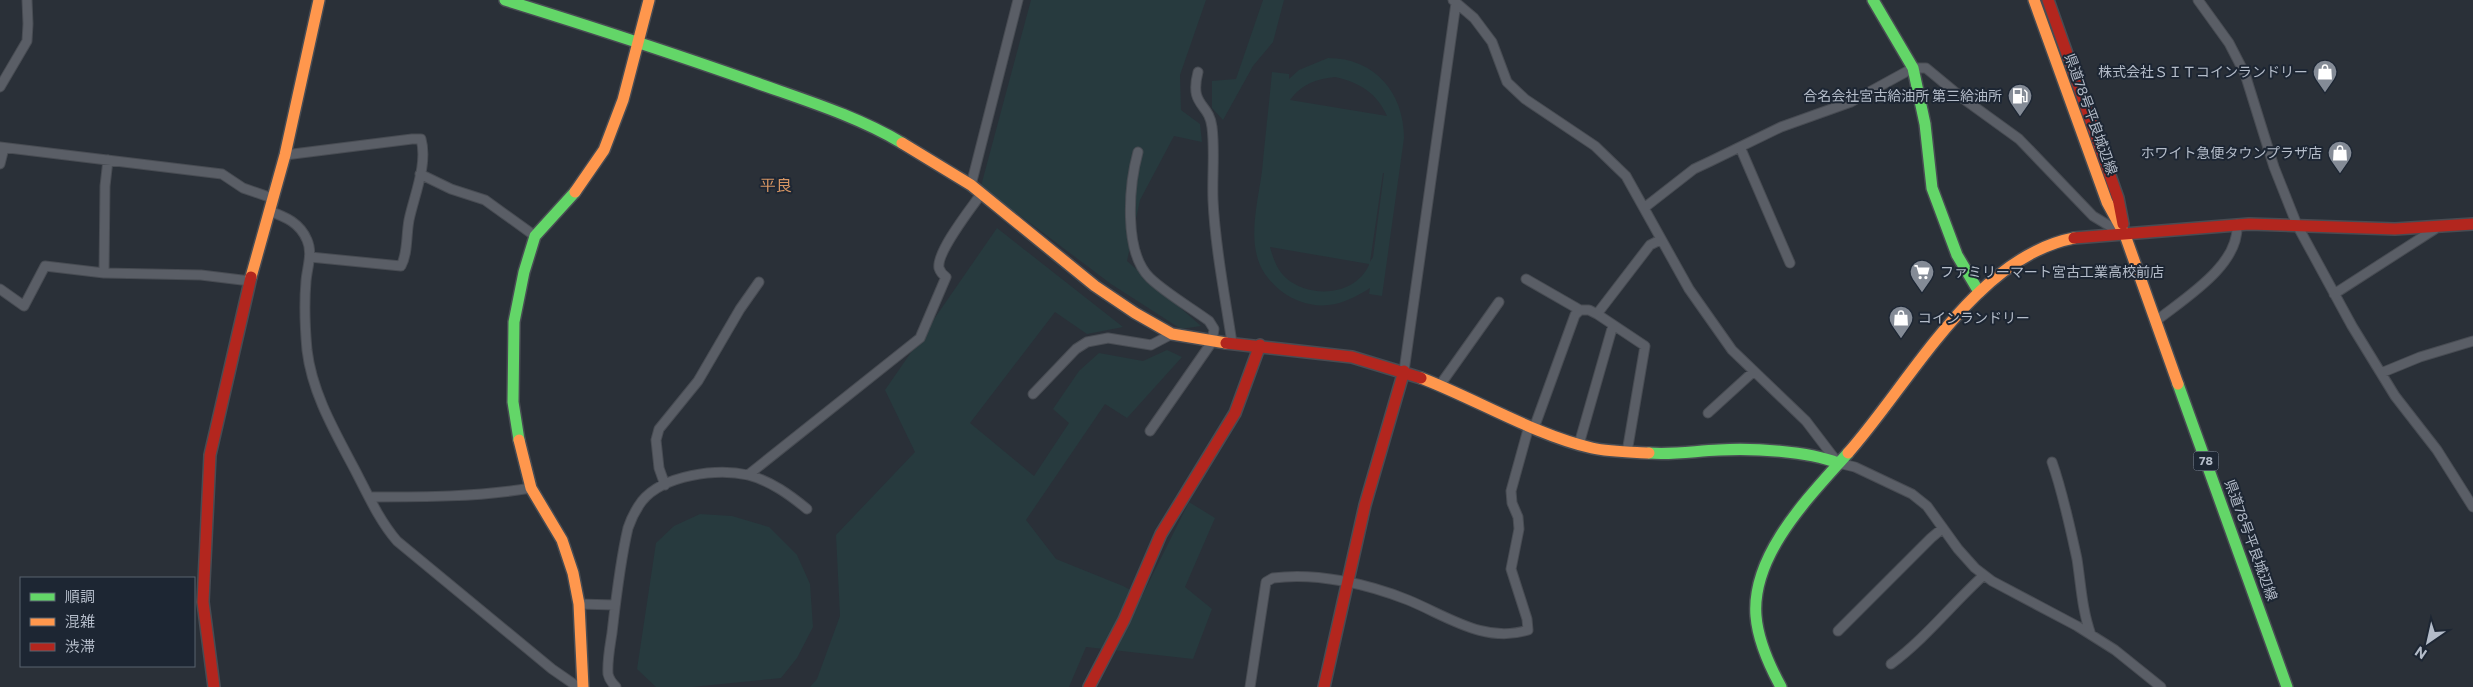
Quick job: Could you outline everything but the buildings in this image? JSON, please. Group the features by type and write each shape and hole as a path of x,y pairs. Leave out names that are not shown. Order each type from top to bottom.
{"street":[{"path":"0,87 26,41 27,0"},
{"path":"214,687 203,602 210,456 218,414 250,281 284,155 319,0"},
{"path":"505,0 639,42 824,107 888,134 971,185 1095,286 1135,313 1172,334 1212,342 1260,344 1352,357 1404,371 1440,385 1531,427 1592,448 1668,455 1718,450 1745,450 1822,456 1864,471 1912,494 1927,506 1958,548 1984,575 2011,593 2115,650 2161,687"},
{"path":"583,687 579,604 573,572 562,540 531,488 513,402 512,358 514,322 524,272 535,236 574,193 604,150 623,100 649,0"},
{"path":"971,185 1018,0"},
{"path":"1873,0 1913,68 1926,124 1932,188 1957,255 1979,292"},
{"name":"県道78号平良城辺線","path":"2034,0 2106,202 2125,235"},
{"name":"県道78号平良城辺線","path":"2048,0 2118,198 2125,235 2287,687"},
{"path":"2198,0 2229,43 2245,74 2274,167 2297,225 2334,294 2395,396 2437,450 2472,503"},
{"path":"1454,1 1474,18 1492,42 1507,82 1525,99 1595,146 1626,176 1660,240 1703,310 1732,350 1806,421 1838,463"},
{"path":"1324,687 1349,584 1365,505 1404,371 1454,1"},
{"path":"1644,208 1694,169 1781,127 1851,102 1913,68 1926,68 1961,97 2019,139 2092,216 2125,235"},
{"path":"1198,72 1194,88 1200,106 1211,119 1214,141 1213,200 1232,343"},
{"path":"284,155 421,139 420,174 409,222 405,259 400,266 310,257"},
{"path":"0,164 2,147 222,174 243,188 272,198"},
{"path":"1740,147 1790,263"},
{"path":"1138,152 1133,170 1130,201 1135,252 1140,266 1150,278 1209,321 1214,329 1212,342 1150,431"},
{"path":"104,273 104,186 108,160"},
{"path":"420,174 450,189 485,200 535,236"},
{"path":"748,475 920,338 946,278 939,268 939,262 948,242 981,194"},
{"path":"269,212 286,217 299,226 308,241 310,257 305,312 307,350 312,375 330,424 384,525 397,542 552,669 578,687"},
{"path":"2156,321 2221,269 2238,234 2237,224"},
{"path":"1781,687 1764,657 1756,622 1757,591 1768,556 1800,509 1838,463 1861,439 1979,292 2014,264 2052,243 2082,237 2125,235 2237,224 2416,229 2473,224"},
{"path":"2334,294 2438,227"},
{"path":"1597,314 1650,245 1660,240"},
{"path":"0,289 24,306 45,266 104,273 201,274 250,281"},
{"path":"1526,279 1580,310 1589,310 1597,314 1645,346 1627,452"},
{"path":"664,485 659,468 656,440 659,429 698,381 740,309 759,282"},
{"path":"1440,385 1499,302"},
{"path":"1250,687 1266,582 1281,577 1322,578 1349,584 1408,600 1462,625 1481,631 1514,634 1528,630 1511,569 1519,529 1511,491 1531,427 1575,316 1580,310"},
{"path":"1579,444 1613,324"},
{"path":"1033,394 1076,349 1087,342 1108,338 1151,345 1172,334"},
{"path":"2381,373 2420,357 2473,341"},
{"path":"1089,687 1124,620 1161,534 1235,414 1253,369 1260,344"},
{"path":"1708,413 1753,372"},
{"path":"2052,462 2077,560 2083,613 2091,636"},
{"path":"616,687 608,676 615,605 632,518 644,499 664,485 696,474 748,475 788,493 807,509"},
{"path":"369,497 422,498 531,488"},
{"path":"1838,631 1943,528"},
{"path":"1891,664 1924,637 1967,590 1984,575"},
{"path":"579,604 615,605"}],"green space":[{"path":"1031,0 1206,0 1180,75 1181,110 1200,124 1202,142 1174,136 1140,200 1127,261 1201,326 1181,329 1111,284 981,186"},
{"path":"1263,0 1284,0 1273,42 1253,66 1223,120 1212,108 1212,81 1236,79"},
{"path":"1328,58 1360,64 1373,71 1384,81 1399,107 1403,122 1404,138 1382,296 1369,294 1370,288 1353,298 1336,304 1309,304 1281,291 1271,282 1260,265 1256,254 1254,231 1272,72 1289,74 1289,79 1299,70","holes":["1335,77 1352,82 1366,90 1378,101 1387,116 1290,100 1299,90 1310,83","1383,173 1373,257 1370,262","1270,247 1369,265 1354,283 1331,291 1319,291 1296,285 1283,275 1274,260"]},
{"path":"997,228 1123,327 1087,334 1055,312 970,423 1034,476 1069,423 1053,409 1079,371 1099,353 1143,361 1167,350 1182,357 1127,418 1105,404 1026,520 1056,559 1123,586 1142,596 1189,502 1215,518 1185,587 1212,609 1193,659 1086,647 1069,687 810,687 817,679 840,616 836,535 915,452 885,390"},
{"path":"700,514 732,516 769,527 797,555 810,584 813,627 797,658 781,678 692,687 656,687 637,669 656,543 674,526"}],"traffic: fast":[{"path":"505,0 661,50 811,102 885,133 902,143"},
{"path":"1873,0 1913,68 1925,124 1932,188 1957,255 1979,292"},
{"path":"519,440 513,402 514,322 524,272 535,236 575,192"},
{"path":"2178,384 2287,687"},
{"path":"1649,453 1732,449 1763,450 1796,453 1838,463"},
{"path":"1781,687 1765,653 1757,625 1757,593 1763,570 1773,548 1786,527 1817,487 1848,453"}],"traffic: slow":[{"path":"251,277 285,155 319,0"},
{"path":"575,192 604,150 623,100 649,0"},
{"path":"2034,0 2107,202 2125,235 2178,384"},
{"path":"902,143 971,185 1095,286 1135,313 1172,334 1226,343"},
{"path":"1848,453 1921,359 1976,296 2006,270 2038,250 2074,238"},
{"path":"1421,378 1549,435 1592,448 1620,452 1649,453"},
{"path":"519,440 531,488 562,540 573,573 579,604 583,687"}],"traffic: jam":[{"path":"2048,0 2118,198 2123,224"},
{"path":"2074,238 2249,224 2395,229 2473,224"},
{"path":"214,687 203,602 210,455 251,277"},
{"path":"1226,343 1352,357 1421,378"},
{"path":"1089,687 1124,620 1161,534 1235,413 1260,345"},
{"path":"1324,687 1365,505 1404,371"}],"place":[{"name":"株式会社ＳＩＴコインランドリー","path":"2325,93"},
{"name":"合名会社宮古給油所 第三給油所","path":"2020,117"},
{"name":"ホワイト急便タウンプラザ店","path":"2340,174"},
{"name":"ファミリーマート宮古工業高校前店","path":"1922,293"},
{"name":"コインランドリー","path":"1901,339"}],"district":[{"name":"平良","path":"776,185"}]}
